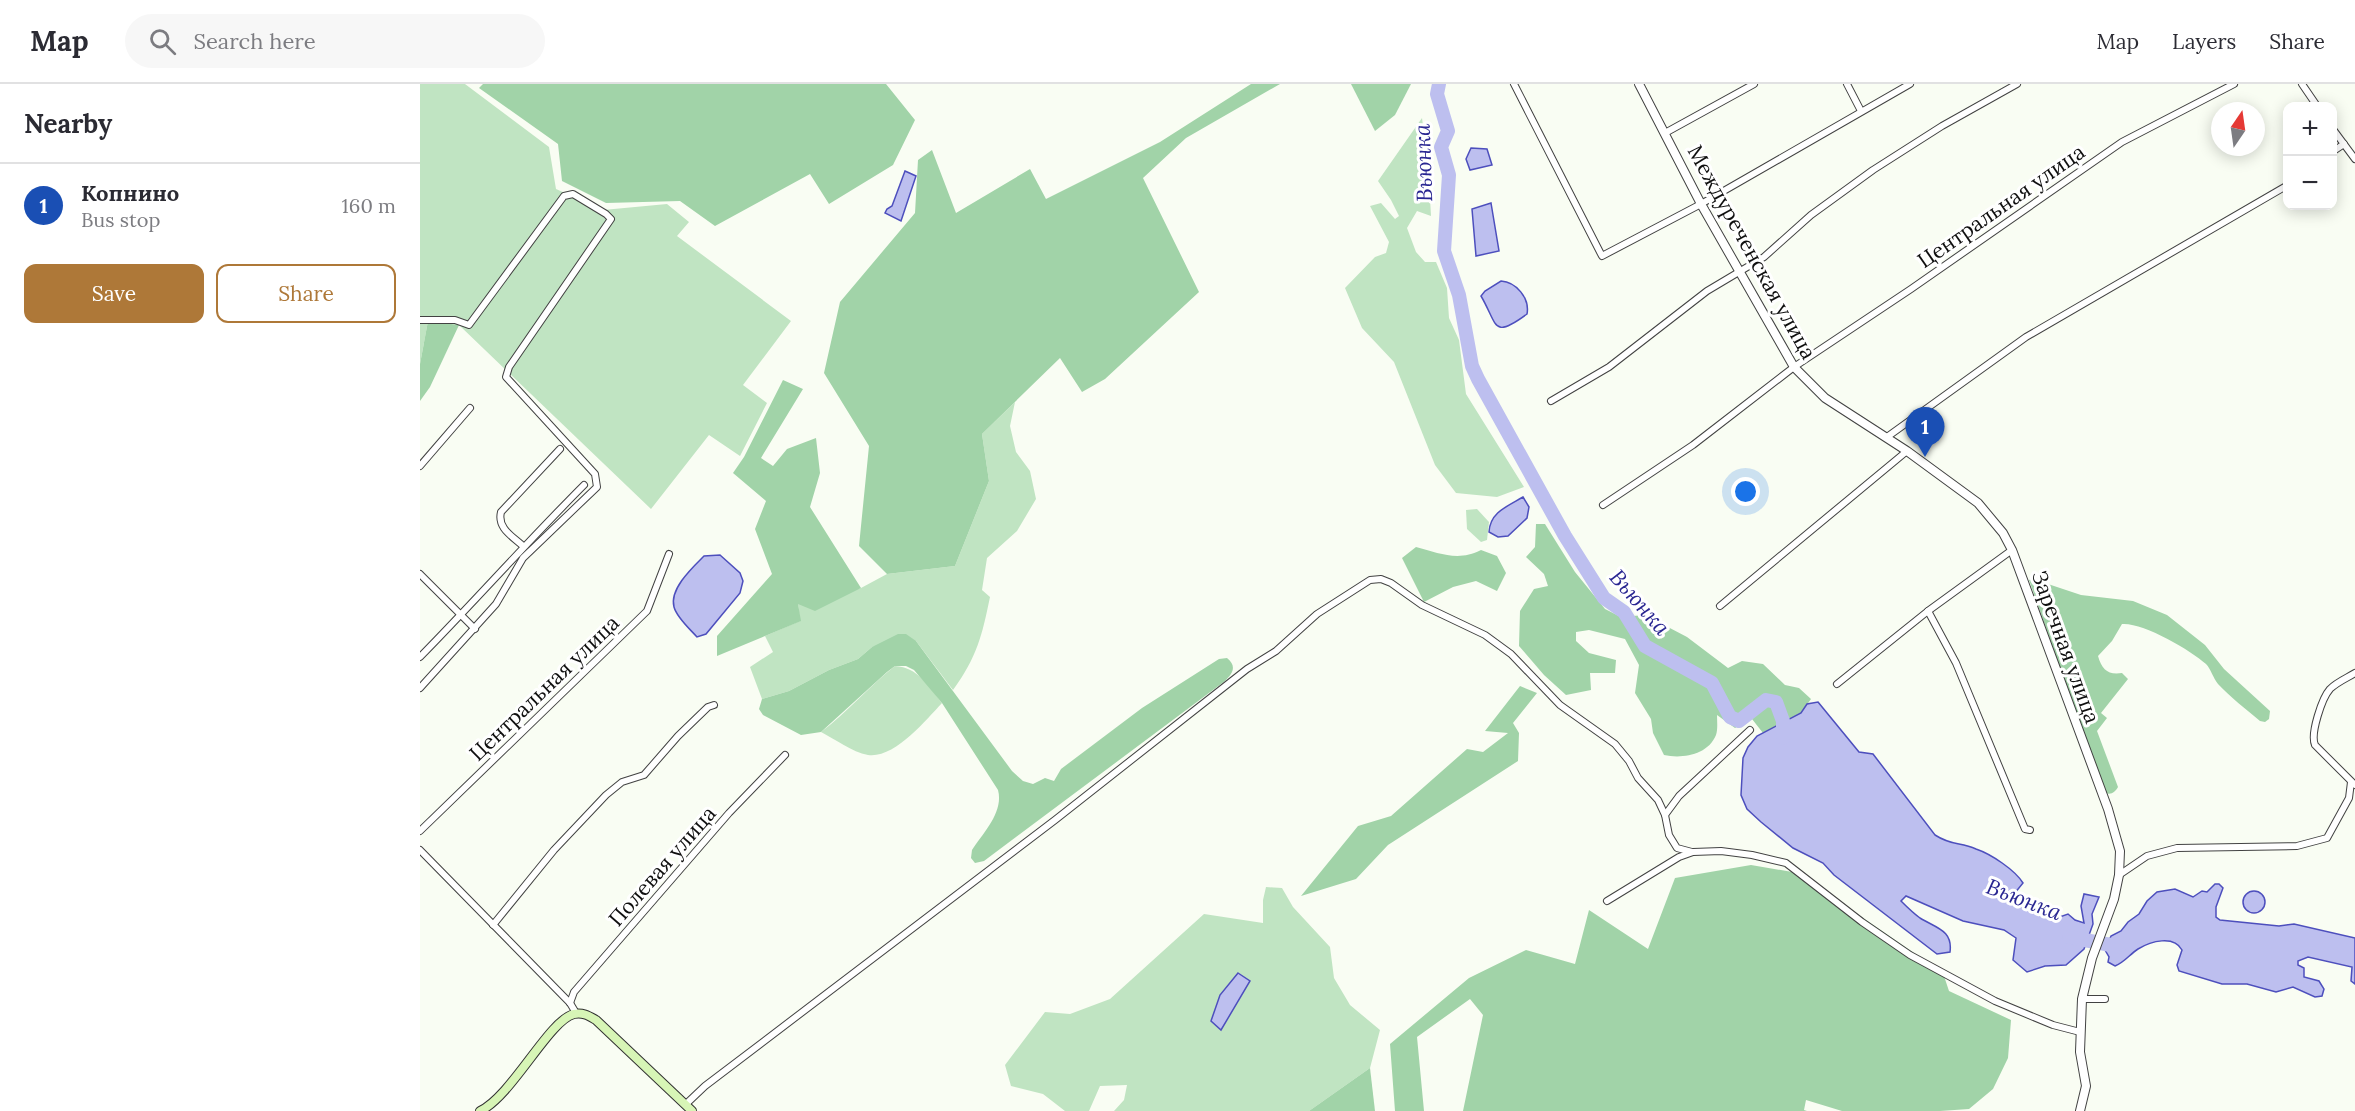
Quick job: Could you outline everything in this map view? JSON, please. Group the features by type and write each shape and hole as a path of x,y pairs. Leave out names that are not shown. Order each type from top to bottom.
{"main road":[{"path":"480,1111 498,1098 561,1023 576,1013 585,1014 596,1020 689,1108"}],"street":[{"path":"1514,84 1602,256 1701,204 1910,84"},
{"name":"Междуреченская улица","path":"1639,84 1701,204 1794,367 1825,398 1887,437"},
{"path":"1665,133 1754,84"},
{"path":"1847,84 1861,111"},
{"path":"1551,401 1609,367 1707,291 1764,257 1811,215 1873,170 1942,126 2017,84"},
{"name":"Центральная улица","path":"1603,505 1693,445 1794,367 1911,290 2122,142 2234,84"},
{"path":"2302,84 2314,102"},
{"path":"2337,135 2355,159"},
{"path":"2337,149 2344,144"},
{"path":"1887,437 2026,337 2283,188"},
{"path":"420,320 455,320 469,325 564,196 573,194 611,219 509,367 506,377 595,474 597,487 524,558 496,604 420,688"},
{"path":"420,466 470,408"},
{"name":"Заречная улица","path":"1887,437 1978,503 2003,533 2012,550 2115,830 2120,851 2119,875 2108,920 2092,958 2082,999 2080,1052 2086,1086 2080,1111"},
{"path":"523,546 502,527 499,520 501,512 560,448"},
{"path":"1720,606 1907,451"},
{"path":"420,657 584,484"},
{"path":"1837,684 1928,611 2012,550"},
{"name":"Центральная улица","path":"420,831 647,611 669,554"},
{"path":"420,574 475,629"},
{"path":"689,1108 705,1086 1055,820 1247,669 1276,651 1317,614 1370,580 1381,579 1391,583 1422,605 1485,635 1511,654 1560,705 1615,744 1629,761 1638,778 1658,800 1665,815 1669,835 1677,848 1693,852"},
{"path":"1928,611 1956,663 2025,829 2031,830"},
{"path":"2119,875 2147,856 2177,848 2297,846 2326,838 2338,820 2353,784 2315,745 2312,739 2319,711 2328,690 2355,673"},
{"path":"494,925 554,850 606,795 622,782 645,775 678,736 708,707 714,705"},
{"path":"1665,815 1679,796 1750,730"},
{"name":"Полевая улица","path":"570,1003 574,992 729,813 785,755"},
{"path":"420,850 570,1003 576,1013"},
{"path":"1607,901 1679,856 1693,852 1720,851 1786,863 1910,955 1995,1001 2053,1025 2080,1032"},
{"path":"2082,999 2104,999"}],"green space":[{"path":"420,84 465,84 549,147 556,189 603,210 667,204 689,222 677,236 791,321 743,385 767,403 740,456 709,435 651,509 459,325 428,321 420,364"},
{"path":"483,84 886,84 915,120 893,165 829,204 810,174 715,226 680,201 606,203 562,181 558,144 479,88"},
{"path":"1251,84 1280,84 1186,138 1143,178 1199,292 1105,379 1082,392 1060,358 982,434 989,481 955,566 887,574 859,546 869,446 824,373 840,302 915,213 918,160 932,150 956,213 1030,169 1046,199 1160,142"},
{"path":"1351,84 1411,84 1395,115 1375,131"},
{"path":"1422,118 1428,163 1431,216 1417,211 1407,228 1416,252 1425,262 1436,262 1447,288 1449,318 1459,340 1466,394 1524,487 1497,497 1456,493 1435,465 1394,362 1362,328 1345,288 1375,257 1386,253 1389,242 1370,206 1381,203 1395,219 1399,216 1378,181"},
{"path":"428,321 459,325 430,387 420,401 420,364"},
{"path":"783,380 803,389 761,458 773,466 787,449 816,438 820,473 810,507 861,588 815,611 798,604 801,621 717,656 717,636 772,574 755,529 766,501 733,473 744,457"},
{"path":"1015,402 1010,426 1016,452 1030,471 1036,499 1017,531 987,558 982,590 990,597 984,623 978,646 953,690 916,641 872,647 858,659 829,670 789,691 762,699 750,667 773,652 765,636 800,621 798,604 861,588 887,574 955,566 989,481 982,434"},
{"path":"1477,509 1489,522 1487,540 1481,542 1467,529 1466,510"},
{"path":"1536,524 1545,524 1575,572 1605,609 1621,617 1645,615 1687,637 1728,668 1742,661 1763,664 1785,685 1799,688 1811,699 1801,713 1763,733 1752,719 1735,728 1717,715 1716,735 1707,747 1686,756 1664,755 1653,733 1651,719 1635,693 1639,665 1625,639 1589,630 1576,632 1576,641 1589,653 1616,660 1615,673 1590,673 1591,690 1566,695 1544,675 1519,646 1520,611 1534,589 1548,586 1544,574 1526,557 1535,547"},
{"path":"1416,547 1456,556 1473,554 1481,550 1497,556 1506,573 1497,591 1476,581 1453,587 1424,602 1402,558"},
{"path":"2033,579 2081,595 2133,601 2167,615 2205,645 2224,669 2270,711 2269,719 2265,722 2260,721 2238,703 2218,684 2206,664 2189,652 2153,632 2141,627 2122,624 2112,641 2098,656 2101,665 2106,670 2122,673 2128,679 2101,713 2107,718 2097,731 2118,787 2113,793 2105,793 2029,580"},
{"path":"898,634 906,634 916,641 1012,771 1023,781 1033,784 1045,778 1054,781 1061,769 1142,708 1219,659 1227,658 1233,670 1225,681 984,861 975,863 971,858 972,850 995,814 999,798 998,790 942,703 914,670 906,666 895,666 821,732 801,735 763,715 759,709 762,699 789,691 829,670 858,659 872,647"},
{"path":"895,666 917,674 942,703 909,737 888,751 878,755 868,755 821,732 876,682"},
{"path":"1520,686 1537,693 1513,723 1519,733 1518,761 1388,845 1356,879 1301,896 1358,826 1391,816 1467,749 1483,752 1508,733 1485,731"},
{"path":"1751,865 1798,873 1943,973 1949,991 2011,1020 2008,1058 1993,1089 1969,1109 1940,1111 1842,1111 1806,1100 1804,1110 1807,1111 1463,1111 1483,1015 1470,999 1417,1037 1424,1111 1395,1111 1390,1044 1469,978 1526,950 1575,964 1589,910 1648,949 1675,878"},
{"path":"1266,887 1282,888 1293,907 1330,947 1334,978 1350,1005 1380,1030 1370,1068 1309,1111 1114,1111 1124,1100 1127,1085 1100,1086 1089,1111 1065,1111 1043,1094 1011,1086 1005,1065 1045,1012 1070,1014 1110,999 1204,914 1263,923 1263,900"},
{"path":"1370,1068 1375,1111 1309,1111"}],"water":[{"path":"1471,148 1487,149 1492,165 1470,170 1466,159"},
{"path":"905,171 916,176 901,221 885,213 892,206"},
{"path":"1491,203 1499,251 1476,256 1472,209"},
{"path":"1501,281 1512,284 1521,292 1527,308 1527,314 1516,322 1502,327 1497,326 1481,296"},
{"path":"1523,497 1529,507 1527,518 1508,536 1498,537 1489,532 1496,515"},
{"path":"720,555 740,573 743,581 740,593 706,634 697,637 681,619 673,600 678,586 704,556"},
{"path":"1818,702 1859,752 1873,754 1935,835 1946,841 1982,851 2014,873 2023,883 2010,899 2015,905 2054,919 2068,914 2084,923 2081,906 2084,894 2099,897 2092,914 2093,924 2084,949 2066,965 2045,966 2027,972 2013,960 2016,938 2004,930 1963,921 1906,896 1901,901 1912,912 1942,930 1949,939 1950,952 1937,954 1834,875 1823,863 1793,848 1747,809 1741,795 1743,758 1748,747 1757,736 1801,713 1807,704"},
{"path":"2215,884 2223,888 2216,907 2216,917 2220,920 2279,926 2294,924 2355,938 2355,984 2351,981 2352,967 2308,957 2298,961 2298,965 2304,968 2304,977 2319,981 2324,989 2322,996 2315,997 2293,987 2276,992 2247,984 2222,984 2179,971 2177,965 2182,950 2174,942 2168,941 2143,946 2115,966 2108,962 2109,957 2105,950 2111,936 2121,931 2139,914 2147,901 2157,892 2175,889 2193,897 2202,891 2207,892"},
{"path":"2254,891 2262,894 2265,902 2262,910 2254,913 2246,910 2243,902 2246,894"},
{"path":"1238,973 1250,981 1221,1030 1211,1021 1220,995"}],"waterway":[{"name":"Вьюнка","path":"1439,84 1437,94 1448,131 1441,147 1449,175 1444,251 1459,295 1472,366 1478,379 1565,536 1604,598 1624,612 1645,646 1712,683 1730,717 1739,721 1766,700 1776,702 1783,721 1783,738"},
{"name":"Вьюнка","path":"2069,937 2116,946 2124,943"}],"place":[{"name":"Копнино","path":"1925,457"}]}
